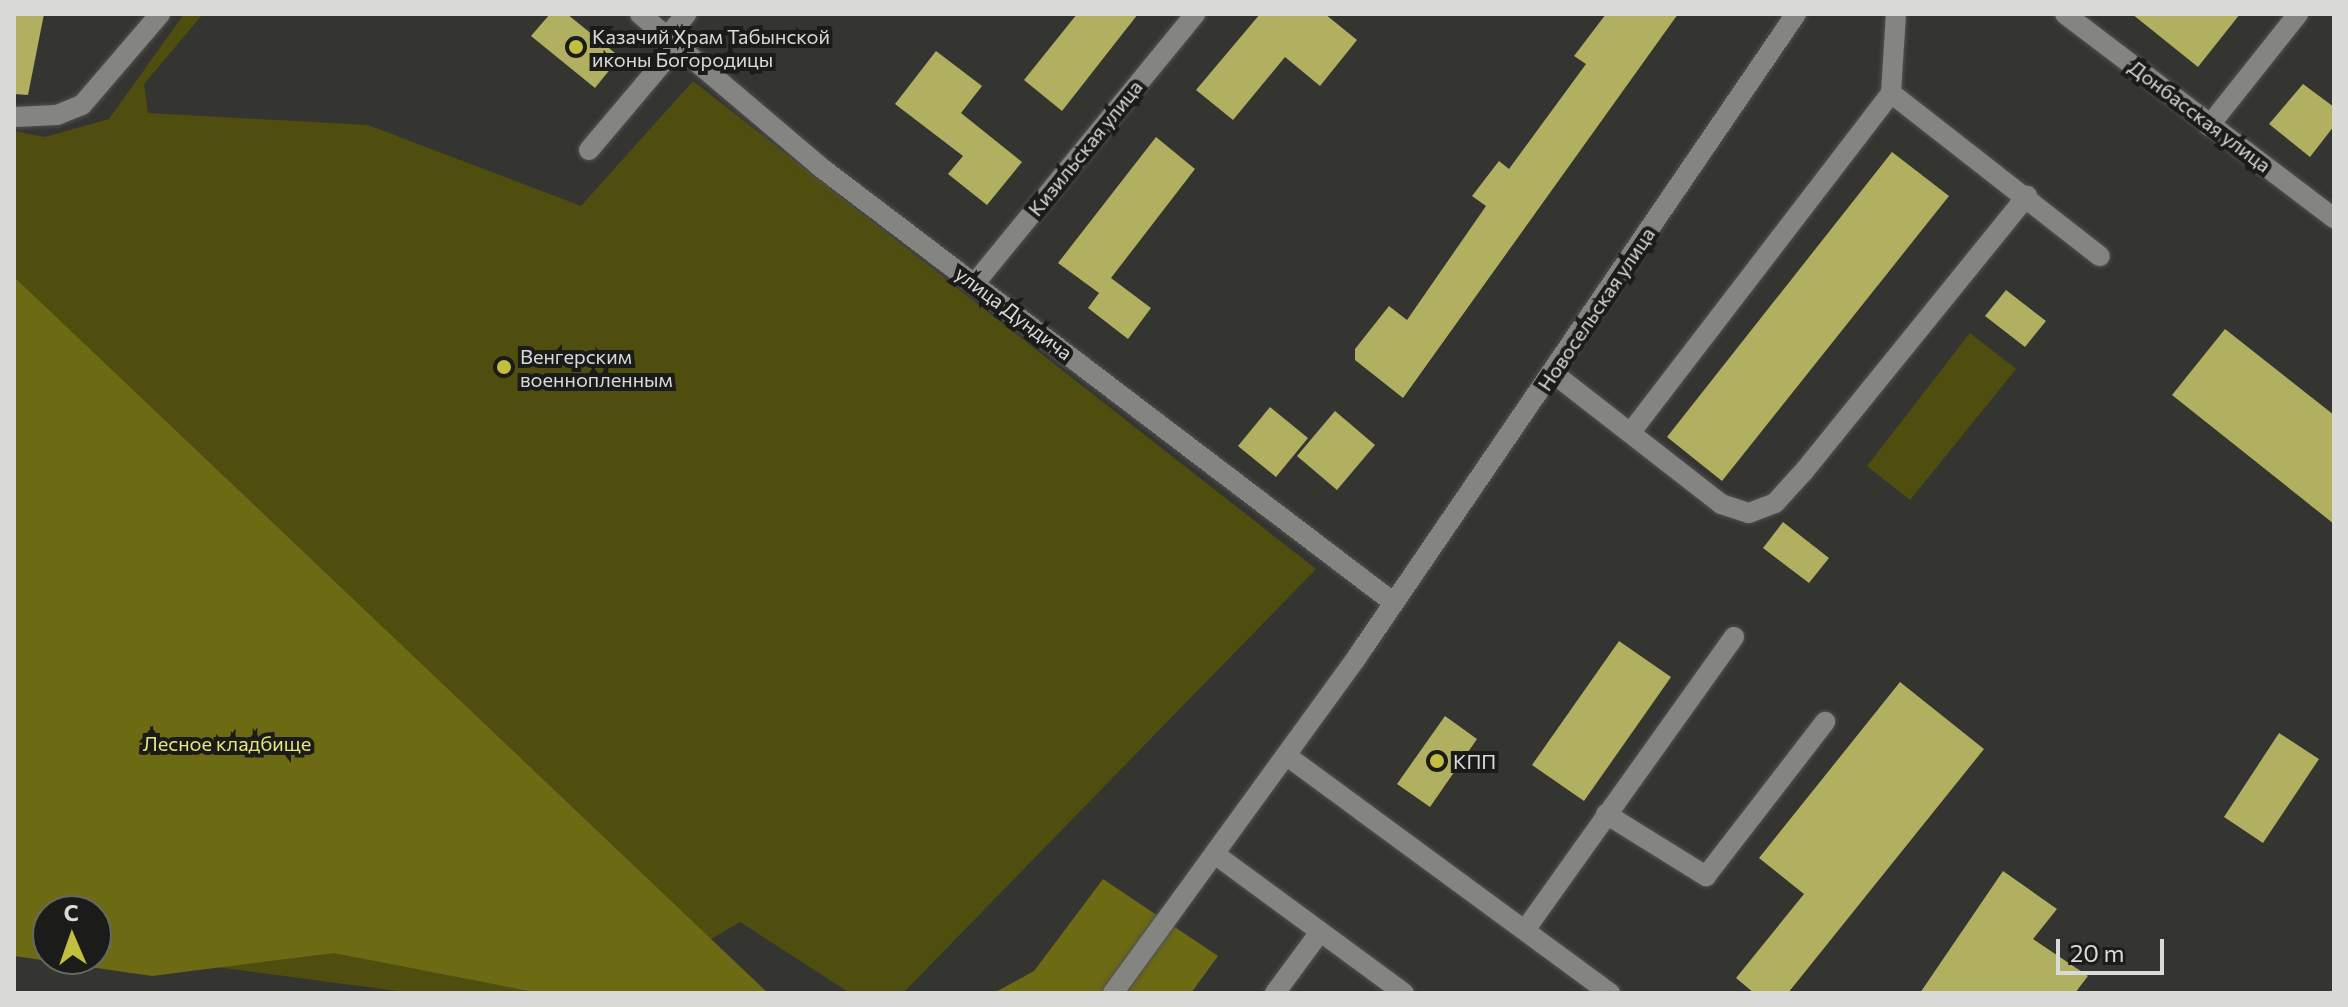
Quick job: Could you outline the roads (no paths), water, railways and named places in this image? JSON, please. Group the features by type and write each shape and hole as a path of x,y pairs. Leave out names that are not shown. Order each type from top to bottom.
{"street":[{"path":"14,117 57,115 82,105 160,14"},
{"name":"улица Дундича","path":"640,14 819,166 1394,603"},
{"path":"589,150 672,42 686,14"},
{"name":"Кизильская улица","path":"975,283 1195,14"},
{"name":"Новосельская улица","path":"1113,993 1216,855 1394,603 1796,14"},
{"path":"1631,432 1891,93 1896,14"},
{"name":"Донбасская улица","path":"2065,14 2334,218"},
{"path":"2209,126 2298,14"},
{"path":"1891,93 2027,196 2100,256"},
{"path":"1553,373 1721,504 1749,513 1775,503 2027,196"},
{"path":"1525,930 1734,637"},
{"path":"1606,814 1706,876 1825,722"},
{"path":"1287,756 1610,993"},
{"path":"1216,855 1404,993"},
{"path":"1275,993 1320,932"}],"place":[{"name":"Казачий Храм Табынской иконы Богородицы","path":"576,47"},
{"name":"Венгерским военнопленным","path":"504,367"},
{"name":"КПП","path":"1437,761"}],"park label":[{"name":"Лесное кладбище","path":"227,743"}]}
